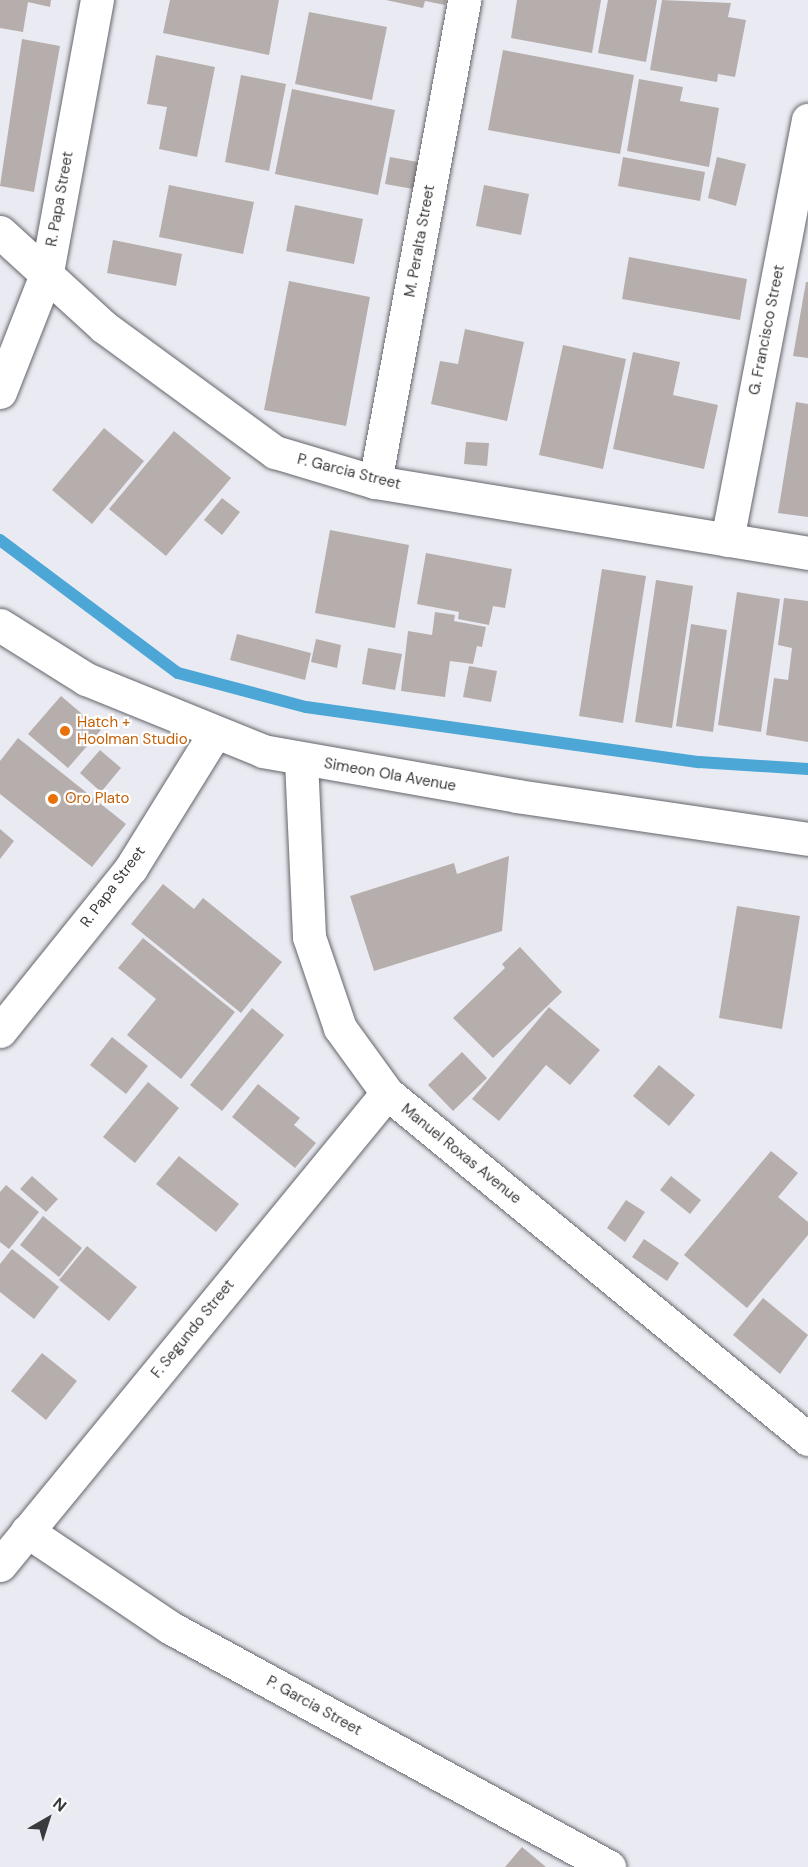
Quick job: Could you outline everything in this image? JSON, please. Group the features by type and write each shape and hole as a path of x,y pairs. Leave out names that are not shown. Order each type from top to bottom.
{"street":[{"name":"R. Papa Street","path":"0,392 47,272 97,0"},
{"name":"M. Peralta Street","path":"375,482 464,0"},
{"name":"G. Francisco Street","path":"727,540 808,120"},
{"name":"P. Garcia Street","path":"0,232 47,272 104,327 275,452 375,482 808,553"},
{"name":"Simeon Ola Avenue","path":"0,625 86,678 214,734 301,760 808,838"},
{"name":"R. Papa Street","path":"0,1031 130,868 214,734"},
{"name":"Manuel Roxas Avenue","path":"301,760 309,937 340,1028 387,1093 808,1439"},
{"name":"F. Segundo Street","path":"0,1565 387,1093"},
{"name":"P. Garcia Street","path":"27,1531 171,1628 609,1867"}],"building":[{"path":"0,0 51,0 50,7 28,2 23,32 0,28"},
{"path":"170,0 279,0 269,55 163,33"},
{"path":"386,0 446,0 445,5 425,1 423,8"},
{"path":"517,0 601,0 592,53 511,38"},
{"path":"608,0 657,0 646,62 598,53"},
{"path":"662,0 731,3 728,17 746,20 735,77 718,74 717,82 650,70"},
{"path":"309,12 387,27 372,100 295,84"},
{"path":"22,39 60,46 34,192 0,186"},
{"path":"503,50 634,75 620,154 488,130"},
{"path":"156,55 215,67 197,157 159,149 167,107 147,104"},
{"path":"241,75 286,84 269,171 225,162"},
{"path":"639,79 683,87 680,101 719,108 709,167 627,151"},
{"path":"292,89 395,110 378,195 275,174"},
{"path":"390,157 423,163 419,190 385,184"},
{"path":"623,157 705,172 700,201 618,186"},
{"path":"717,157 746,164 736,206 708,198"},
{"path":"169,185 254,202 243,254 159,237"},
{"path":"484,185 529,194 521,235 476,226"},
{"path":"295,205 363,219 354,264 286,251"},
{"path":"113,240 182,254 176,286 107,273"},
{"path":"629,257 747,279 740,320 622,299"},
{"path":"289,281 370,297 346,426 264,410"},
{"path":"806,282 808,282 808,358 793,356"},
{"path":"465,329 524,342 507,421 431,404 440,361 458,364"},
{"path":"563,345 626,359 603,469 539,455"},
{"path":"633,352 680,362 673,395 718,405 704,469 613,449"},
{"path":"796,402 808,404 808,517 778,513"},
{"path":"104,428 144,461 92,524 52,490"},
{"path":"174,431 231,478 166,556 109,509"},
{"path":"466,442 489,443 487,466 464,464"},
{"path":"222,498 240,512 222,535 204,520"},
{"path":"330,530 409,545 395,628 315,613"},
{"path":"426,553 512,569 505,608 493,606 489,625 458,619 459,612 417,604"},
{"path":"602,569 646,576 623,723 579,716"},
{"path":"656,580 693,586 672,728 635,722"},
{"path":"737,592 780,599 761,732 718,725"},
{"path":"784,598 808,601 808,742 766,735 774,678 788,680 792,648 778,645"},
{"path":"435,612 455,615 454,621 486,627 482,647 477,646 473,664 450,661 445,697 401,691 408,631 432,635"},
{"path":"691,624 727,630 713,732 676,726"},
{"path":"237,634 311,653 305,680 230,660"},
{"path":"316,639 341,645 337,668 311,662"},
{"path":"368,648 402,654 395,690 362,684"},
{"path":"469,666 497,671 491,702 463,697"},
{"path":"61,696 101,730 68,768 28,734"},
{"path":"18,738 126,824 92,867 0,794 0,761"},
{"path":"100,750 121,768 101,792 80,773"},
{"path":"0,829 14,841 0,859"},
{"path":"509,856 502,931 374,971 350,896 454,863 457,874"},
{"path":"163,884 194,909 203,898 282,962 241,1013 131,924"},
{"path":"737,906 800,916 782,1029 719,1018"},
{"path":"143,938 235,1012 181,1079 127,1035 156,999 118,968"},
{"path":"520,947 562,992 493,1058 453,1018 505,968 502,964"},
{"path":"549,1007 600,1050 570,1085 546,1065 499,1121 472,1099"},
{"path":"252,1008 284,1035 222,1111 190,1085"},
{"path":"112,1037 148,1066 126,1094 90,1065"},
{"path":"462,1052 487,1078 453,1111 428,1085"},
{"path":"659,1065 695,1095 669,1126 633,1096"},
{"path":"148,1082 179,1108 135,1163 103,1137"},
{"path":"258,1084 300,1118 294,1125 316,1143 295,1168 232,1117"},
{"path":"771,1151 798,1173 778,1197 808,1222 808,1235 747,1308 684,1255"},
{"path":"179,1156 239,1204 216,1232 156,1184"},
{"path":"32,1176 58,1199 46,1212 20,1189"},
{"path":"671,1176 701,1200 690,1214 660,1190"},
{"path":"6,1185 39,1212 9,1249 0,1242 0,1192"},
{"path":"626,1200 645,1212 625,1242 607,1228"},
{"path":"43,1216 82,1248 59,1277 20,1245"},
{"path":"644,1239 679,1263 667,1281 632,1257"},
{"path":"87,1246 137,1287 109,1321 59,1280"},
{"path":"12,1249 59,1287 34,1319 0,1292 0,1264"},
{"path":"763,1298 808,1335 780,1374 733,1335"},
{"path":"42,1353 77,1381 46,1420 11,1391"},
{"path":"522,1847 546,1867 505,1867"}],"waterway":[{"path":"0,540 178,673 306,707 699,762 808,769"}],"place":[{"name":"Hatch + Hoolman Studio","path":"65,731"},
{"name":"Oro Plato","path":"53,799"}]}
